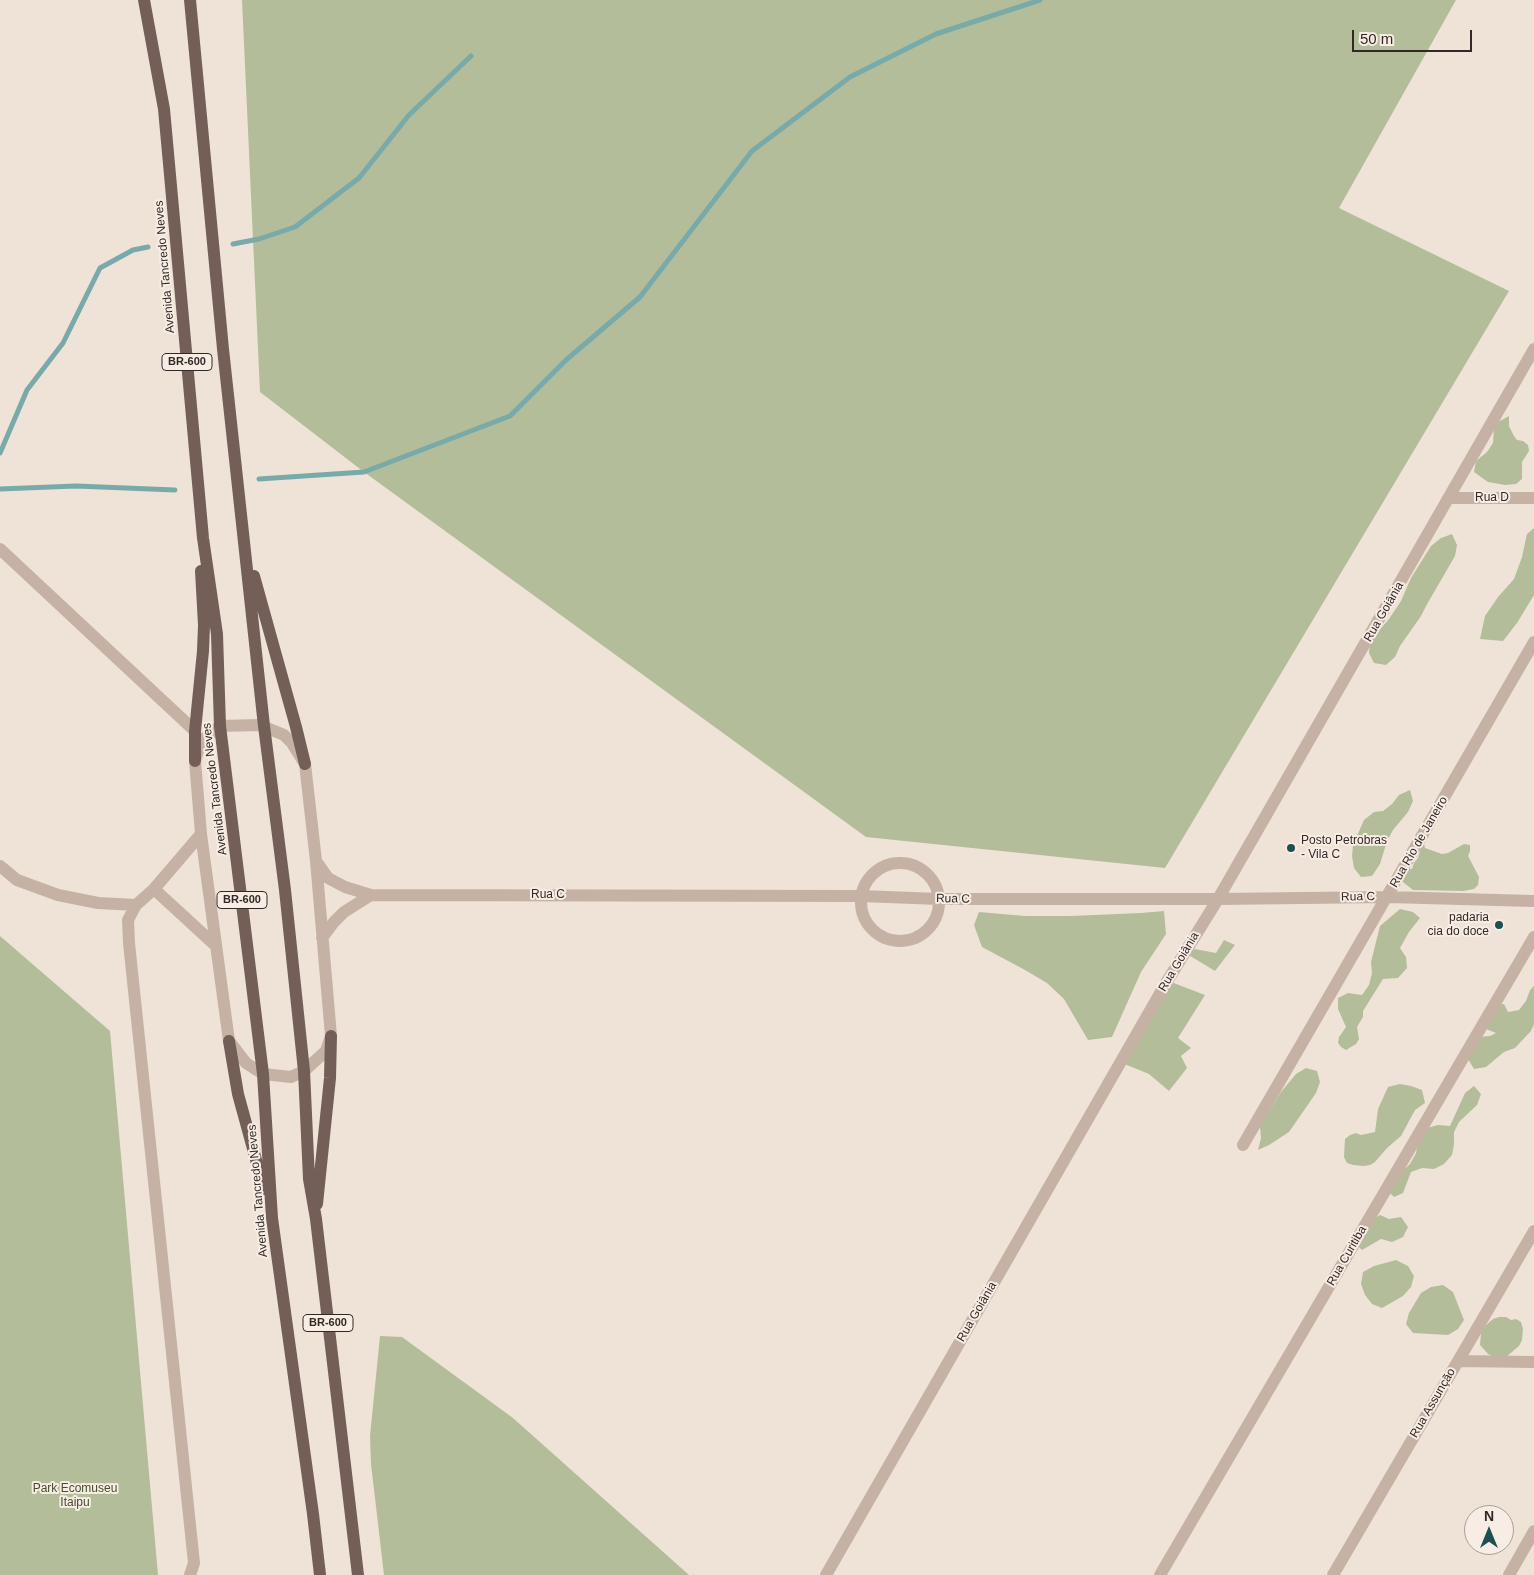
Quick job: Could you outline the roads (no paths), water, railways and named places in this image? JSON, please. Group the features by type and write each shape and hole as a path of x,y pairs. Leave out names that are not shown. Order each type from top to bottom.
{"main road":[{"name":"Avenida Tancredo Neves","path":"144,0 164,109 203,538 217,634 220,726 263,1074 272,1218 320,1575"},
{"name":"BR-600","path":"190,0 223,348 304,1071 309,1179 316,1219 358,1575"},
{"path":"195,761 195,731 204,625 201,580 203,538"},
{"path":"244,540 305,764"},
{"path":"316,1219 330,1078 331,1036"},
{"path":"229,1041 238,1094 272,1218"}],"street":[{"name":"Rua Goiânia","path":"826,1575 1166,983 1218,900 1534,349"},
{"name":"Rua D","path":"1449,498 1534,498"},
{"path":"0,550 195,731"},
{"name":"Rua Rio de Janeiro","path":"1243,1145 1534,642"},
{"path":"220,726 264,726 284,735 292,742 305,764 316,862 331,1036 326,1051 304,1071 291,1077 263,1074 246,1063 229,1041 201,834 195,761 201,741 220,726"},
{"path":"190,1575 194,1563 128,920 136,905 154,889 201,834"},
{"name":"Rua C","path":"316,862 328,878 345,887 371,895 861,896 939,900 1218,900 1388,897 1534,901"},
{"path":"890,864 909,864 926,872 937,888 939,900 937,915 933,924 919,937 910,940 891,941 874,932 868,925 863,917 861,896 867,880 873,873 890,864"},
{"path":"0,866 17,880 58,895 98,903 136,905"},
{"path":"154,889 215,945"},
{"path":"322,938 344,912 371,895"},
{"name":"Rua Curitiba","path":"1160,1575 1534,937"},
{"name":"Rua Assunção","path":"1332,1575 1534,1231"},
{"path":"1458,1361 1534,1362"},
{"path":"1509,1575 1534,1531"}],"waterway":[{"path":"259,479 364,472 510,416 566,360 640,297 752,151 850,77 936,34 1040,0"},
{"path":"233,244 259,239 295,227 359,178 409,115 471,56"},
{"path":"0,453 27,390 63,343 100,268 133,250 148,247"},
{"path":"0,489 76,486 175,490"}],"place":[{"name":"Posto Petrobras - Vila C","path":"1291,848"},
{"name":"padaria cia do doce","path":"1499,925"}],"park label":[{"name":"Park Ecomuseu Itaipu","path":"75,1496"}]}
